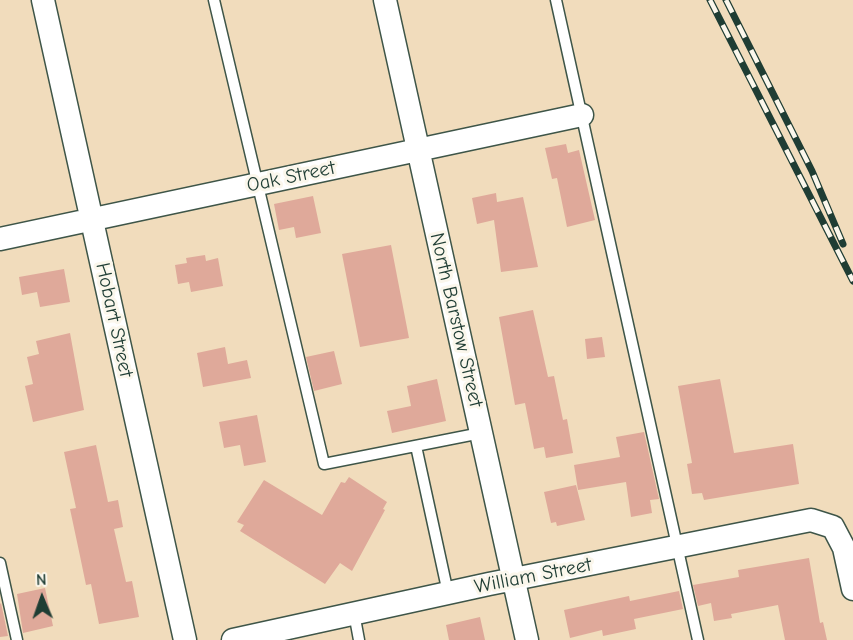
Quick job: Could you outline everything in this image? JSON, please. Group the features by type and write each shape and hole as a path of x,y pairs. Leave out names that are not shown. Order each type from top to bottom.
{"street":[{"name":"Hobart Street","path":"43,0 185,640"},
{"name":"North Barstow Street","path":"385,0 527,640"},
{"name":"Oak Street","path":"0,239 582,115"},
{"name":"William Street","path":"233,640 514,579 811,520 833,527 844,548 853,589"}],"lane":[{"path":"214,0 324,464 482,433"},
{"path":"556,0 698,640"},
{"path":"416,446 448,593"},
{"path":"0,563 17,640"},
{"path":"354,613 359,640"}],"building":[{"path":"566,144 568,153 579,150 595,220 567,227 557,178 552,179 545,148"},
{"path":"496,193 497,202 523,197 538,267 501,272 494,220 477,224 472,198"},
{"path":"313,196 321,233 296,238 294,227 279,230 274,204"},
{"path":"391,245 409,338 360,347 342,254"},
{"path":"205,255 206,261 218,258 223,286 191,292 189,282 178,284 175,265 187,263 186,258"},
{"path":"64,269 70,302 40,307 37,292 22,295 19,277"},
{"path":"533,310 548,377 554,376 563,420 567,419 573,453 546,458 544,447 534,449 525,403 515,405 499,317"},
{"path":"70,333 84,410 33,422 25,386 33,384 27,357 39,354 36,341"},
{"path":"602,337 605,357 587,359 585,339"},
{"path":"225,347 228,364 247,360 251,378 203,387 197,353"},
{"path":"334,351 342,384 314,391 306,357"},
{"path":"437,379 446,421 392,433 387,411 411,406 407,386"},
{"path":"720,379 734,453 793,444 799,484 704,500 702,493 692,494 687,464 692,463 678,386"},
{"path":"257,415 266,462 244,466 240,445 224,448 219,422"},
{"path":"644,432 659,499 650,500 652,513 631,517 626,482 578,490 574,465 620,457 616,437"},
{"path":"96,445 108,502 118,500 123,527 114,529 126,582 132,581 139,617 99,624 91,584 86,585 70,509 76,508 64,452"},
{"path":"349,477 387,502 383,509 385,510 352,571 340,563 325,584 240,531 244,525 237,522 264,480 322,515 341,482 345,483"},
{"path":"576,485 585,520 557,526 556,522 551,523 544,492"},
{"path":"809,558 820,623 823,622 827,640 785,640 778,605 731,614 732,618 714,621 711,603 698,606 693,585 739,577 738,570"},
{"path":"45,588 53,626 23,633 17,594"},
{"path":"679,591 683,609 634,619 636,629 603,636 602,630 570,638 564,610 629,596 630,601"},
{"path":"0,604 8,636 0,637"},
{"path":"480,617 485,640 449,640 446,625"}],"railway":[{"path":"710,0 853,281"},
{"path":"726,0 812,171 843,244"}]}
